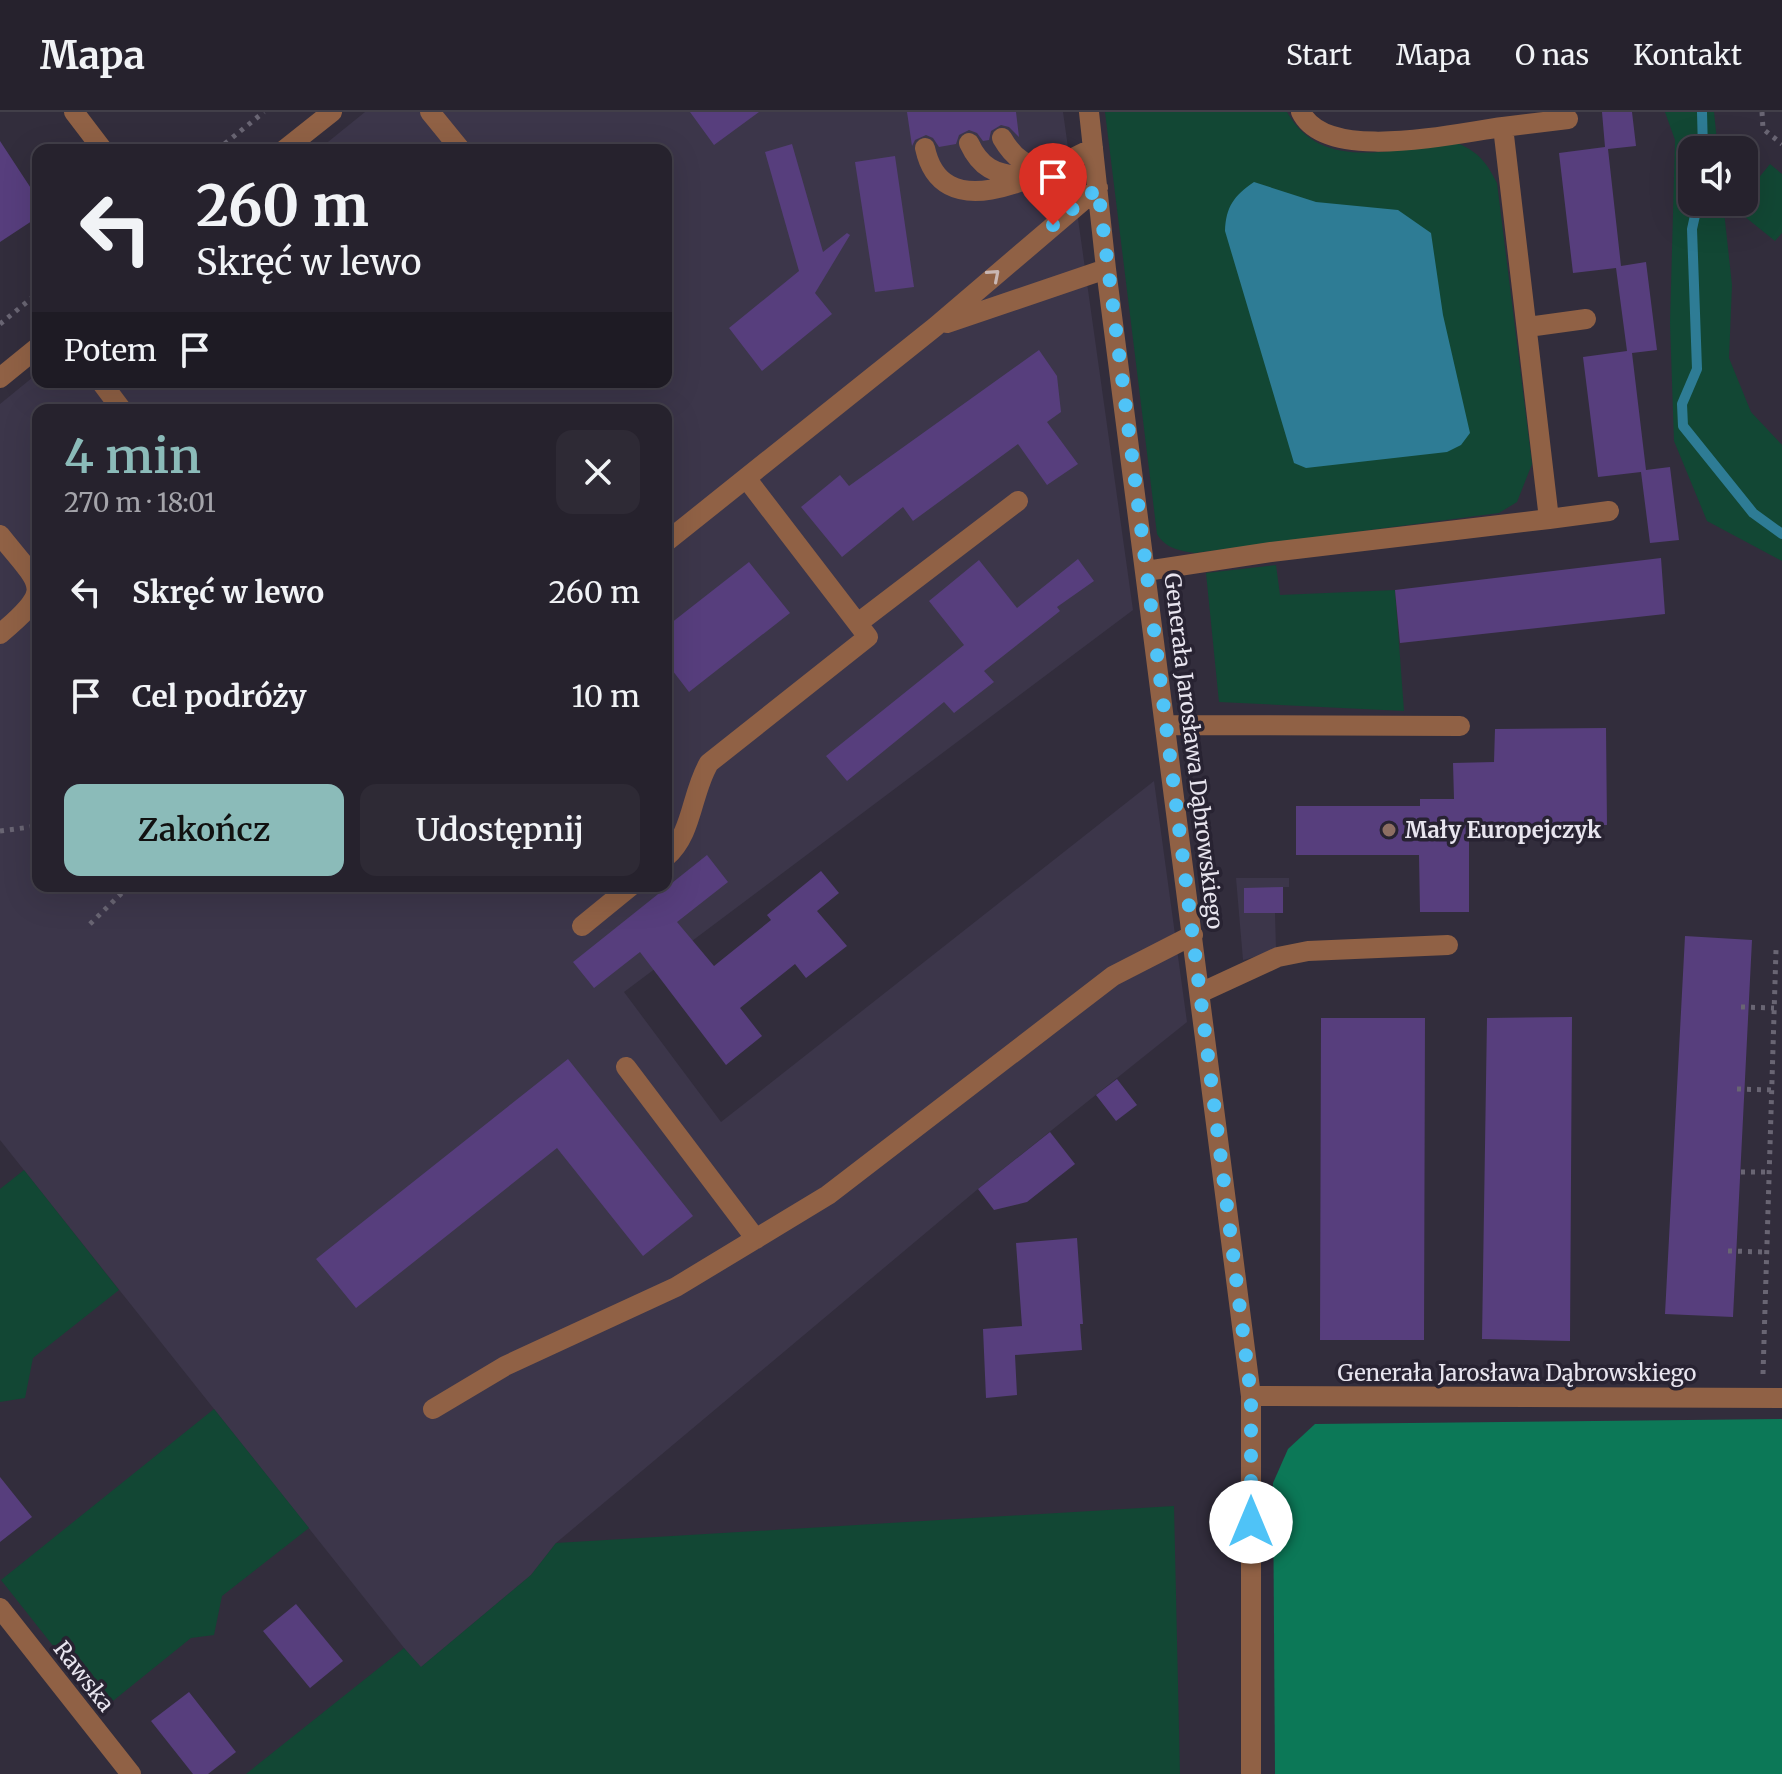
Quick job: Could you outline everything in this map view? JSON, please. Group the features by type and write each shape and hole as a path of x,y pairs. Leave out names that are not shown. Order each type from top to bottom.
{"street":[{"path":"74,112 98,144"},
{"path":"292,144 332,112"},
{"path":"430,112 456,144"},
{"name":"Generała Jarosława Dąbrowskiego","path":"1089,112 1106,269 1251,1396 1251,1774"},
{"path":"1301,112 1305,121 1329,137 1363,144 1568,119"},
{"path":"1503,127 1549,519"},
{"path":"1002,138 1010,152 1041,173"},
{"path":"969,143 983,165 996,172 1041,173"},
{"path":"925,148 936,175 947,186 960,191 990,189 1041,173 1093,148"},
{"path":"672,537 935,327 1098,188"},
{"path":"935,327 1106,269"},
{"path":"1528,327 1586,319"},
{"path":"0,378 32,352"},
{"path":"672,850 683,838 698,781 709,763 868,637 746,478"},
{"path":"858,623 1018,501"},
{"path":"1146,571 1271,552 1609,511"},
{"path":"0,535 32,576"},
{"path":"0,634 32,604"},
{"path":"1166,725 1460,726"},
{"path":"582,926 624,892"},
{"path":"433,1409 505,1366 676,1287 828,1195 1113,976 1193,935"},
{"path":"1200,993 1278,957 1308,951 1448,945"},
{"path":"626,1067 756,1239"},
{"name":"Generała Jarosława Dąbrowskiego","path":"1251,1396 1782,1398"},
{"name":"Rawska","path":"0,1608 131,1774"}],"path":[{"path":"224,144 264,112"},
{"path":"1762,112 1763,129 1782,144"},
{"path":"0,324 32,298"},
{"path":"0,831 32,827"},
{"path":"90,924 123,892"},
{"path":"1763,1382 1776,950"},
{"path":"1741,1007 1774,1008"},
{"path":"1737,1089 1772,1090"},
{"path":"1741,1172 1769,1172"},
{"path":"1728,1251 1766,1252"}],"shaded area":[{"path":"365,112 1063,112 1133,610 624,992 721,1122 1154,781 1187,1022 978,1189 556,1543 531,1575 420,1668 0,1140 0,404 32,378 32,388 672,388 672,144 325,144"},
{"path":"1236,878 1289,878 1289,887 1283,887 1283,913 1275,913 1276,949 1273,952 1243,960"}],"green space":[{"path":"1105,112 1287,112 1300,129 1315,141 1332,148 1369,153 1452,143 1466,147 1477,155 1497,183 1532,464 1517,502 1499,513 1195,553 1164,543 1157,534"},
{"path":"1665,112 1714,112 1717,136 1678,136 1678,216 1725,216 1732,285 1729,358 1751,412 1782,445 1782,561 1707,521 1674,441 1670,323 1675,140"},
{"path":"1770,164 1782,174 1782,233 1775,241 1744,216 1758,216 1758,179"},
{"path":"1276,565 1280,595 1395,590 1404,711 1219,702 1206,573"},
{"path":"24,1170 119,1290 33,1358 25,1398 0,1402 0,1189"},
{"path":"214,1409 309,1528 222,1596 214,1635 191,1638 103,1709 1,1580"},
{"path":"1782,1419 1782,1774 1275,1774 1273,1483 1288,1449 1315,1424"},
{"path":"1174,1506 1180,1774 246,1774 404,1648 421,1667 531,1575 556,1543"}],"water":[{"path":"1254,182 1316,202 1398,210 1431,233 1443,315 1470,433 1461,445 1447,452 1306,468 1294,463 1225,231 1232,202"}],"building":[{"path":"690,112 759,112 714,145"},
{"path":"907,112 1016,112 1019,137 1009,127 1001,125 991,131 989,140 983,141 977,133 969,130 959,135 956,144 939,147 933,138 926,135 915,140 912,146"},
{"path":"1602,112 1632,112 1636,146 1608,149 1621,266 1646,262 1657,350 1632,353 1646,470 1670,467 1679,540 1650,543 1641,472 1598,477 1583,357 1627,351 1616,268 1573,273 1559,153 1605,147"},
{"path":"0,141 32,190 32,221 0,242"},
{"path":"792,144 823,252 847,233 850,235 815,293 832,314 762,371 729,328 799,271 765,152"},
{"path":"895,156 914,287 875,292 855,162"},
{"path":"1039,350 1057,376 1061,412 1047,422 1078,464 1047,485 1018,444 913,521 903,507 842,557 801,507 840,475 849,486"},
{"path":"1661,558 1665,614 1400,643 1395,590"},
{"path":"1078,559 1094,581 1057,607 1060,611 984,671 994,682 954,713 944,702 847,781 826,756 964,645 929,601 979,560 1017,608"},
{"path":"749,562 790,613 689,692 672,670 672,622"},
{"path":"1606,728 1607,825 1469,828 1469,912 1420,912 1419,855 1296,855 1296,806 1420,806 1420,799 1454,799 1453,763 1494,762 1495,729"},
{"path":"707,855 728,882 677,922 714,966 771,920 767,915 821,871 839,893 817,911 847,946 806,978 795,964 740,1008 762,1036 726,1065 640,952 594,988 573,962 661,892 672,892 672,883"},
{"path":"1283,887 1283,913 1244,913 1244,888"},
{"path":"1685,936 1752,940 1733,1317 1665,1314"},
{"path":"1572,1017 1570,1341 1482,1339 1487,1018"},
{"path":"1321,1018 1425,1018 1424,1340 1320,1340"},
{"path":"568,1059 693,1216 643,1256 557,1148 356,1308 316,1259"},
{"path":"1117,1079 1137,1105 1116,1121 1096,1095"},
{"path":"1050,1132 1075,1164 1027,1202 994,1210 978,1189"},
{"path":"1077,1238 1082,1350 1015,1355 1017,1395 986,1398 983,1329 1022,1326 1016,1243"},
{"path":"0,1477 32,1517 0,1542"},
{"path":"296,1604 343,1661 310,1688 263,1631"},
{"path":"189,1692 236,1752 208,1774 193,1774 151,1721"}],"waterway":[{"path":"1702,112 1703,136"},
{"path":"1695,216 1692,229 1697,369 1682,404 1683,426 1753,513 1782,534"}],"place":[{"name":"Mały Europejczyk","path":"1389,830"}],"route":[{"path":"1053,225 1098,188 1251,1396 1251,1522"}]}
